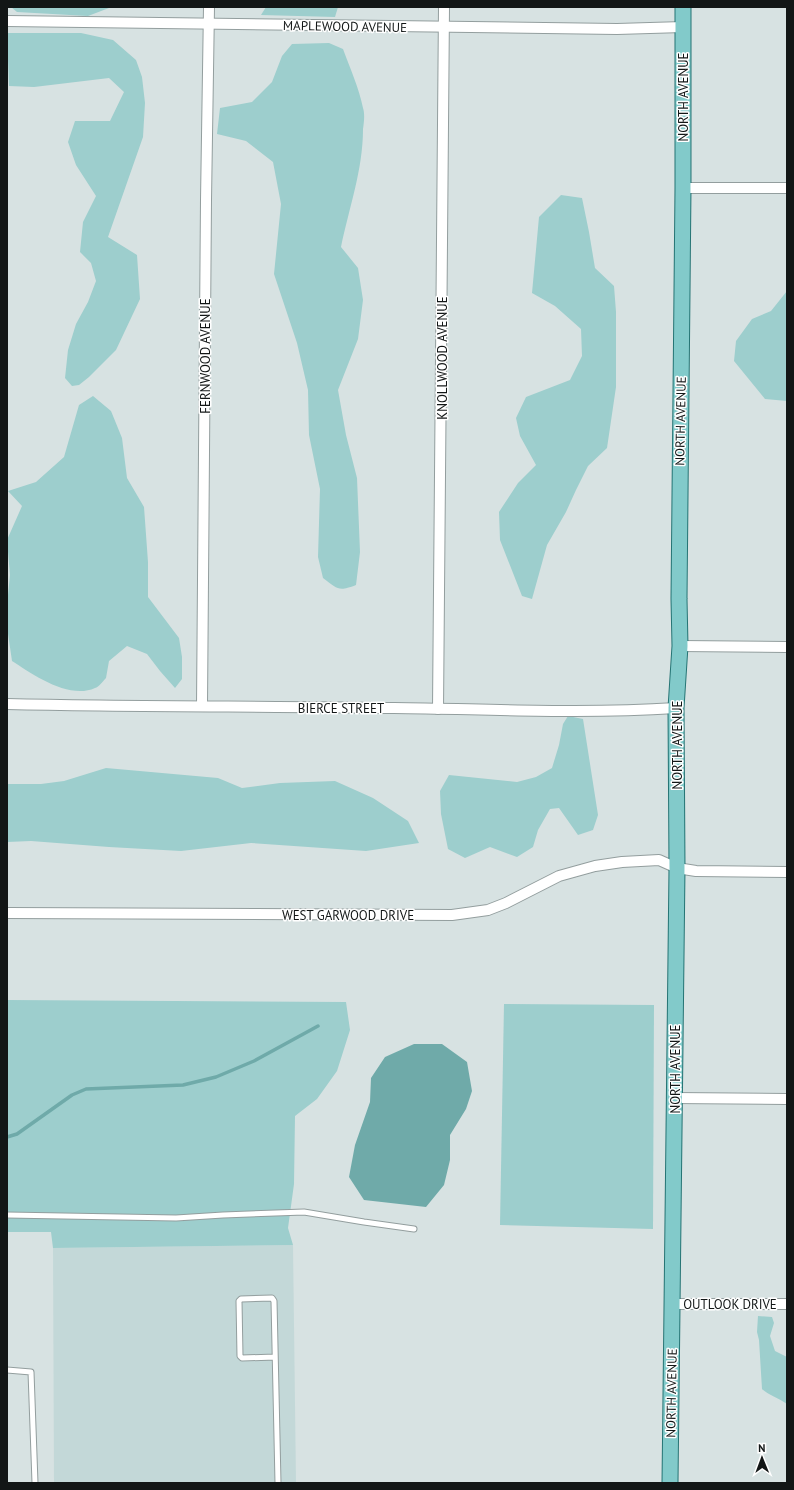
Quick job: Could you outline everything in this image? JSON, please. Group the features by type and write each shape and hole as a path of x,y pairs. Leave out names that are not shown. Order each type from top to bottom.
{"main road":[{"name":"NORTH AVENUE","path":"670,1483 677,868 676,708 680,646 679,583 683,188 683,7"}],"street":[{"name":"FERNWOOD AVENUE","path":"202,706 209,7"},
{"name":"KNOLLWOOD AVENUE","path":"438,709 444,7"},
{"name":"MAPLEWOOD AVENUE","path":"7,21 444,27 683,27"},
{"path":"683,188 787,188"},
{"path":"680,646 787,647"},
{"name":"BIERCE STREET","path":"7,704 438,709 638,710 676,708"},
{"name":"WEST GARWOOD DRIVE","path":"7,913 452,915 488,910 506,903 559,876 595,866 639,860 659,860 677,868 696,871 787,872"},
{"path":"674,1098 787,1099"},
{"name":"OUTLOOK DRIVE","path":"672,1304 787,1304"}],"lane":[{"path":"7,1216 176,1218 304,1212 414,1229"},
{"path":"275,1357 242,1358 240,1356 239,1301 241,1299 272,1298 274,1301 278,1483"},
{"path":"7,1370 31,1372 35,1483"}],"shaded area":[{"path":"11,7 109,8 88,16 17,12"},
{"path":"266,7 338,7 335,17 261,15"},
{"path":"7,33 81,33 113,40 136,60 142,77 145,103 143,137 108,237 137,255 140,299 116,350 79,385 72,386 65,378 68,350 76,324 88,302 96,281 91,263 80,252 83,222 96,196 76,165 68,142 75,121 110,121 124,92 109,78 34,87 9,86"},
{"path":"329,43 343,49 364,110 361,159 341,247 358,268 363,300 358,339 338,390 346,435 357,478 360,552 356,585 342,589 335,587 323,578 318,557 320,489 309,435 308,390 297,343 274,274 281,204 273,162 246,141 217,134 220,108 252,102 272,82 282,56 292,44"},
{"path":"561,195 582,198 595,268 614,286 616,312 616,387 607,448 588,466 566,512 547,545 532,599 522,596 500,540 499,512 518,483 536,465 520,436 516,418 526,397 570,380 582,356 581,329 555,306 532,293 539,217"},
{"path":"787,291 787,401 765,399 734,361 736,341 752,319 771,311"},
{"path":"93,396 111,411 122,438 127,478 144,507 148,562 148,597 179,638 182,657 182,679 175,688 147,654 127,646 109,661 106,678 101,684 85,691 74,691 51,684 12,661 7,627 7,605 10,575 7,540 22,506 8,491 36,482 64,457 79,405"},
{"path":"568,716 583,719 598,815 593,830 578,835 559,808 550,809 538,830 533,847 517,857 490,847 465,858 448,849 441,814 440,791 449,775 517,782 536,777 552,768 559,745 563,724"},
{"path":"106,768 218,778 242,788 280,783 335,781 373,798 408,821 419,843 366,851 251,843 181,851 31,841 7,842 7,784 41,784 64,781"},
{"path":"7,1000 346,1002 350,1030 337,1071 317,1099 295,1116 294,1184 288,1228 293,1245 53,1248 51,1232 7,1232"},
{"path":"504,1004 654,1005 653,1229 500,1225"},
{"path":"414,1044 442,1044 467,1062 472,1091 466,1109 450,1135 450,1160 444,1185 426,1207 364,1200 349,1177 355,1145 370,1102 371,1078 385,1057"},
{"path":"293,1245 296,1483 54,1483 53,1248"},
{"path":"758,1316 772,1317 774,1323 770,1336 775,1351 787,1357 787,1404 762,1389 759,1340 757,1332"}],"waterway":[{"path":"7,1137 17,1134 72,1095 86,1089 183,1085 216,1077 254,1061 318,1026"}]}
